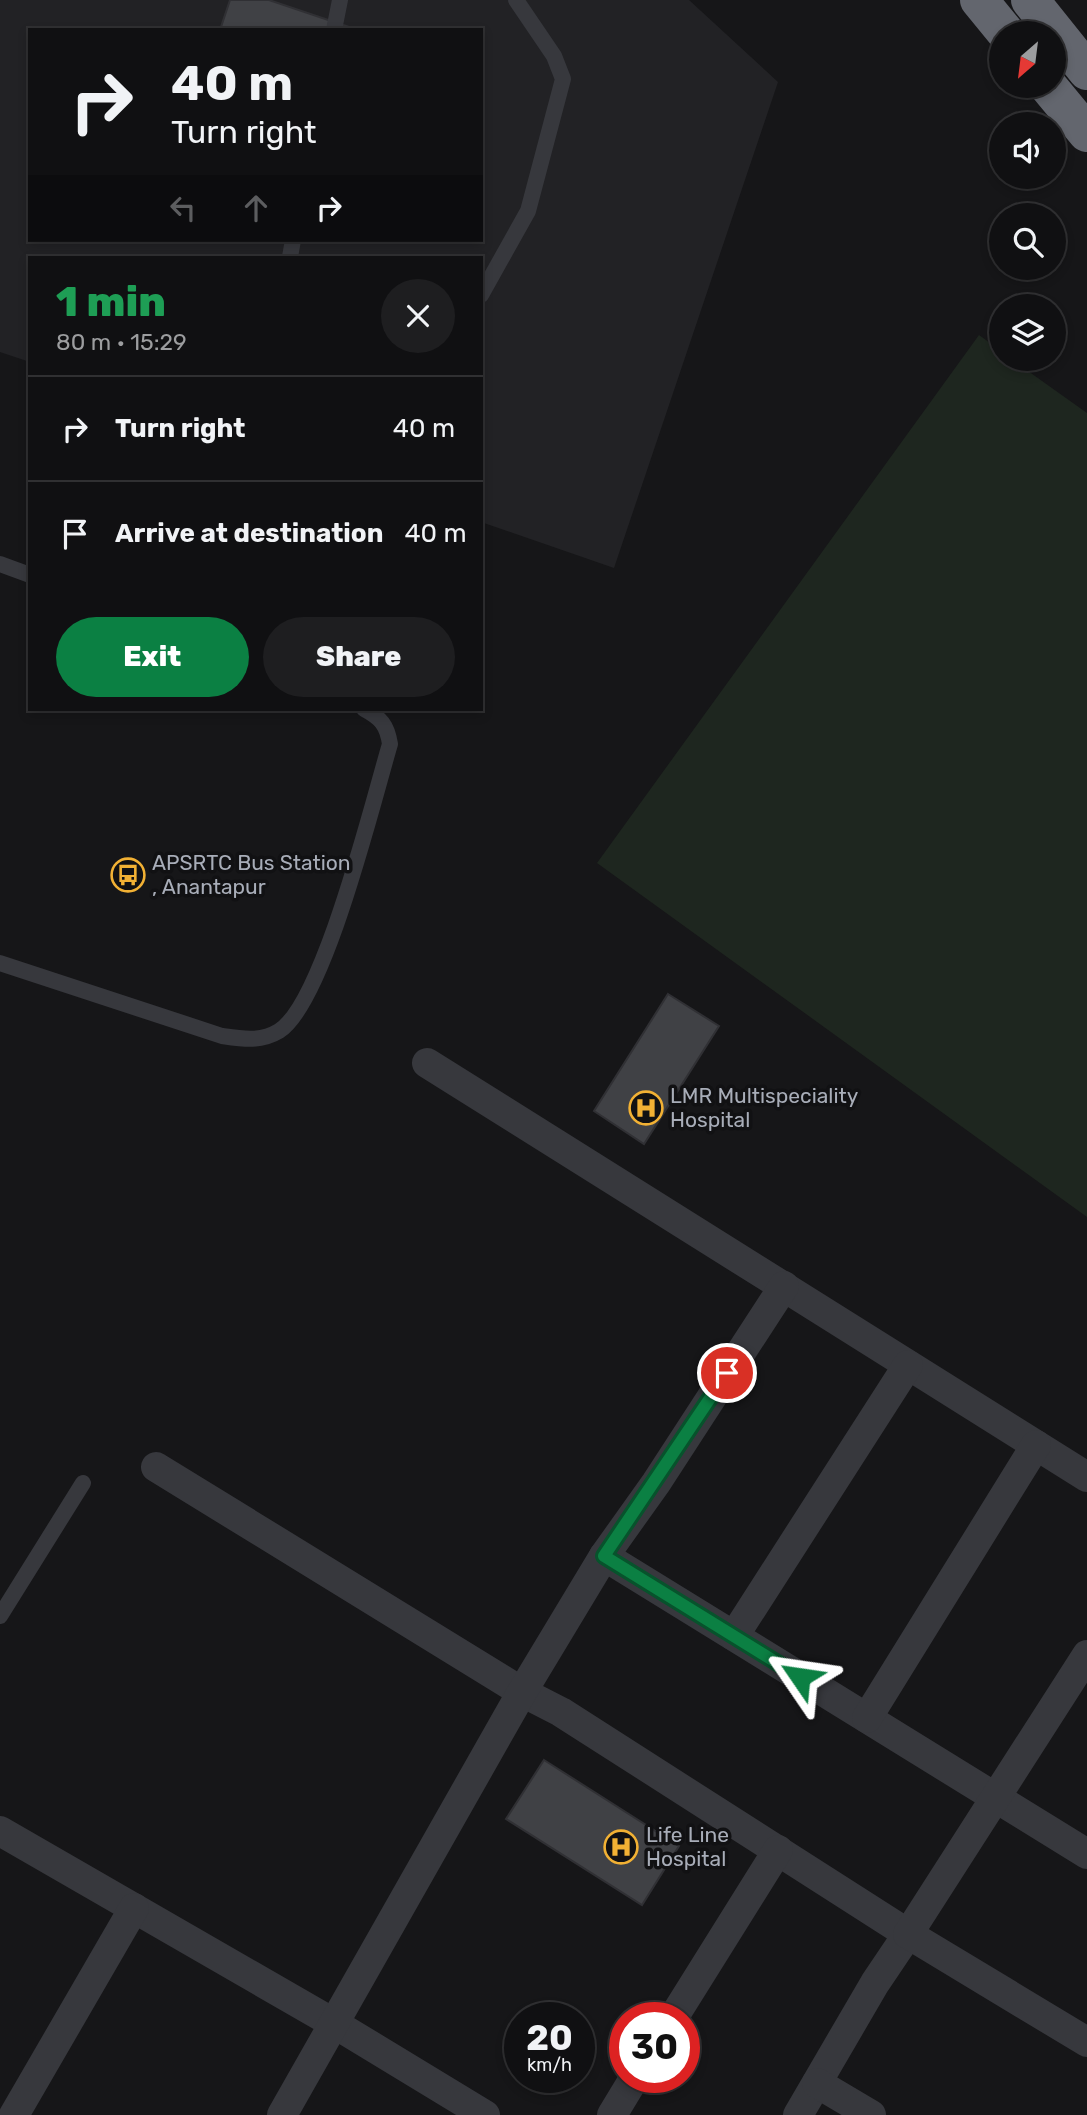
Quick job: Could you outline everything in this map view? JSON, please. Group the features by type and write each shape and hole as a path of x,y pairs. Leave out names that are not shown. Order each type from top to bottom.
{"highway":[{"path":"979,0 996,21"},
{"path":"1030,0 1087,71"},
{"path":"1058,98 1087,133"}],"street":[{"path":"427,1063 1087,1477"},
{"path":"282,2115 522,1692 604,1556 656,1483 784,1286"},
{"path":"734,1636 908,1365"},
{"path":"867,1718 1036,1445"},
{"path":"156,1466 522,1692 561,1712 908,1934 1087,2042"},
{"path":"604,1556 1087,1854"},
{"path":"798,2115 875,1983 1087,1655"},
{"path":"0,1831 335,2024 485,2115"},
{"path":"683,2002 778,1850"},
{"path":"14,2115 134,1908"},
{"path":"817,2083 871,2115"},
{"path":"612,2115 625,2093"}],"lane":[{"path":"334,28 340,0"},
{"path":"483,291 528,211 563,79 554,56 516,0"},
{"path":"0,564 28,575"},
{"path":"0,963 222,1036 246,1040 264,1038 281,1030 303,1007 340,915 390,744 382,719 368,711"},
{"path":"0,1615 83,1483"}],"shaded area":[{"path":"0,0 689,0 778,82 614,568 483,523 483,256 28,256 28,361 0,352"},
{"path":"979,335 989,342 989,371 1028,371 1087,413 1087,1217 597,863"}],"building":[{"path":"230,0 269,0 352,28 221,28"},
{"path":"668,994 719,1026 644,1144 594,1111"},
{"path":"544,1760 679,1846 642,1905 506,1819"}],"place":[{"name":"APSRTC Bus Station , Anantapur","path":"128,875"},
{"name":"LMR Multispeciality Hospital","path":"646,1108"},
{"name":"Life Line Hospital","path":"621,1847"}],"route":[{"path":"727,1373 656,1483 604,1556 800,1677"}]}
